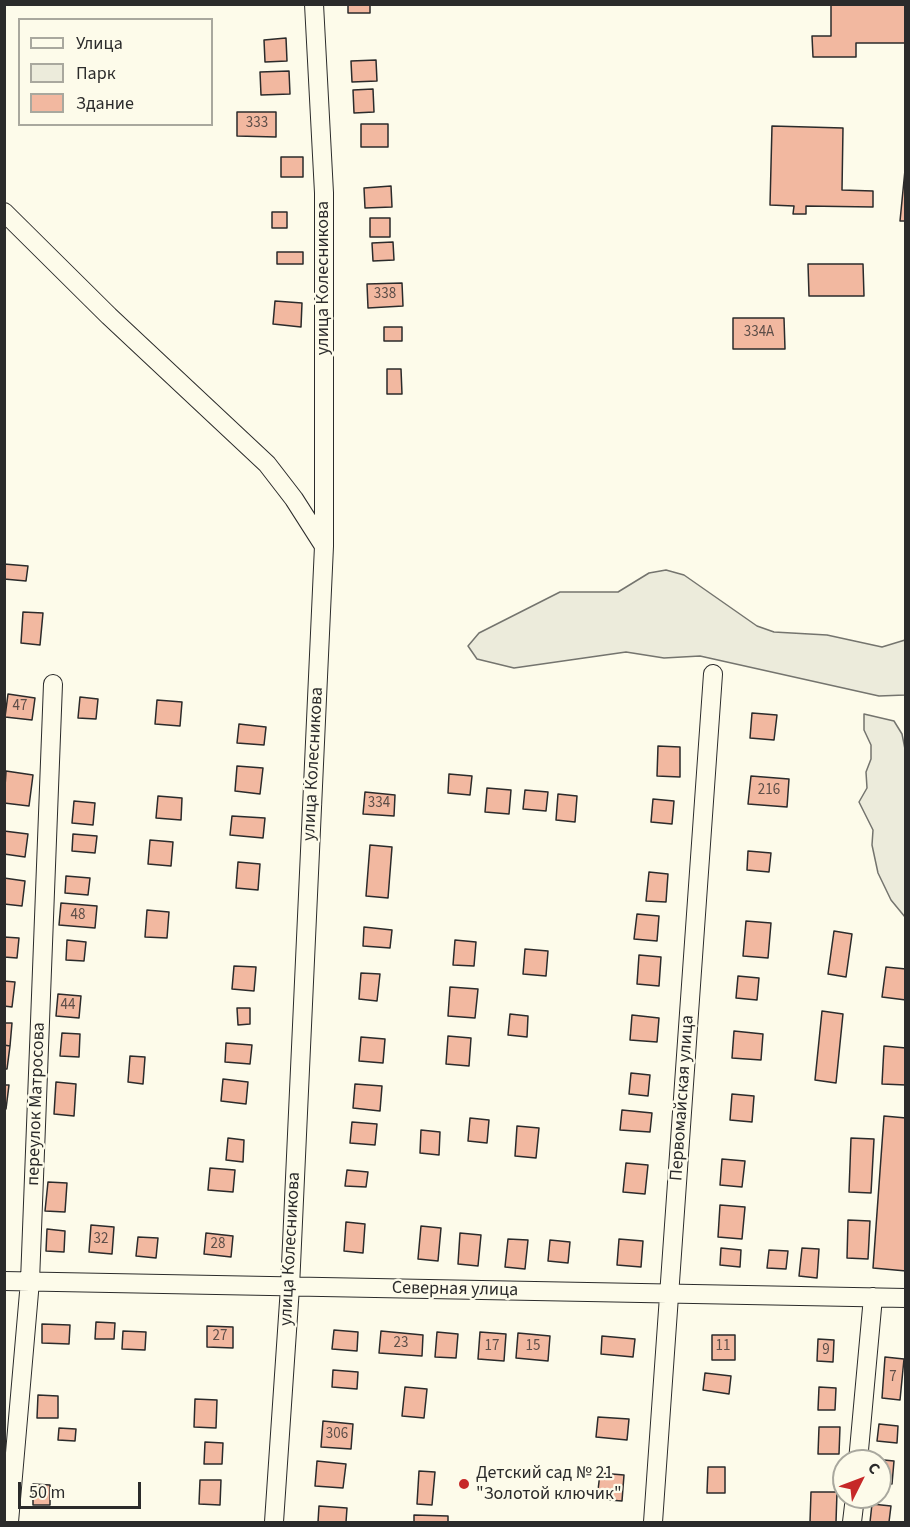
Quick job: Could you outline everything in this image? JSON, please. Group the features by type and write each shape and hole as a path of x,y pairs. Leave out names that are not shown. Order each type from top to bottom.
{"street":[{"name":"улица Колесникова","path":"274,1522 290,1287 324,546 324,193 314,4"},
{"path":"4,212 109,316 267,464 294,499 324,546"},
{"name":"Первомайская улица","path":"653,1522 713,674"},
{"name":"переулок Матросова","path":"9,1522 30,1281 53,684"},
{"name":"Северная улица","path":"4,1281 906,1298"},
{"path":"859,1449 873,1297"}],"green space":[{"path":"666,570 684,575 757,626 774,632 827,635 882,647 905,640 905,695 879,696 700,656 664,658 626,652 514,668 477,659 468,646 479,633 560,592 618,592 649,573"},
{"path":"864,714 894,721 902,734 905,749 905,917 891,900 878,873 872,845 873,830 859,802 867,788 866,772 871,759 871,745 864,730"}],"building":[{"path":"348,4 370,4 370,13 348,13"},
{"path":"831,4 906,4 906,43 856,43 856,57 813,57 812,36 831,36"},
{"path":"286,38 287,61 265,62 264,40"},
{"path":"376,60 377,81 352,82 351,61"},
{"path":"289,71 290,94 261,95 260,72"},
{"path":"373,89 374,112 354,113 353,90"},
{"path":"237,112 276,112 276,137 237,136"},
{"path":"361,124 388,124 388,147 361,147"},
{"path":"772,126 843,128 842,190 873,191 873,207 806,206 806,214 793,214 794,206 770,205"},
{"path":"281,157 303,157 303,177 281,177"},
{"path":"905,170 906,221 900,221"},
{"path":"391,186 392,207 365,208 364,188"},
{"path":"272,212 287,212 287,228 272,228"},
{"path":"370,218 390,218 390,237 370,237"},
{"path":"393,242 394,260 373,261 372,243"},
{"path":"277,252 303,252 303,264 277,264"},
{"path":"808,264 863,264 864,296 809,296"},
{"path":"402,283 403,306 368,308 367,284"},
{"path":"275,301 302,303 301,327 273,324"},
{"path":"733,318 784,318 785,349 733,349"},
{"path":"384,327 402,327 402,341 384,341"},
{"path":"387,369 401,369 402,394 387,394"},
{"path":"4,564 28,566 26,581 4,579"},
{"path":"23,612 43,613 40,645 21,643"},
{"path":"8,694 35,698 32,720 5,717"},
{"path":"80,697 98,699 96,719 78,718"},
{"path":"157,700 182,702 180,726 155,724"},
{"path":"752,713 777,715 774,740 750,738"},
{"path":"239,724 266,727 264,745 237,743"},
{"path":"658,746 680,747 680,777 657,776"},
{"path":"237,766 263,768 260,794 235,791"},
{"path":"6,771 33,775 29,806 4,803"},
{"path":"449,774 472,776 470,795 448,793"},
{"path":"751,776 789,779 787,807 748,804"},
{"path":"487,788 511,790 509,814 485,812"},
{"path":"525,790 548,792 546,811 523,809"},
{"path":"365,792 395,795 394,816 363,814"},
{"path":"558,794 577,796 575,822 556,820"},
{"path":"158,796 182,798 181,820 156,818"},
{"path":"653,799 674,801 672,824 651,822"},
{"path":"74,801 95,803 93,825 72,823"},
{"path":"232,816 265,818 263,838 230,835"},
{"path":"4,831 28,834 25,857 4,854"},
{"path":"73,834 97,836 95,853 72,851"},
{"path":"150,840 173,842 171,866 148,864"},
{"path":"370,845 392,847 388,898 366,896"},
{"path":"748,851 771,853 769,872 747,870"},
{"path":"238,862 260,864 258,890 236,888"},
{"path":"649,872 668,874 666,902 646,901"},
{"path":"66,876 90,878 88,895 65,893"},
{"path":"4,878 25,881 22,906 4,904"},
{"path":"61,903 97,906 95,928 59,925"},
{"path":"147,910 169,912 167,938 145,937"},
{"path":"637,914 659,916 657,941 634,939"},
{"path":"746,921 771,923 768,958 743,956"},
{"path":"364,927 392,930 390,948 363,946"},
{"path":"834,931 852,934 846,977 828,974"},
{"path":"4,937 19,938 17,958 4,957"},
{"path":"67,940 86,942 84,961 66,960"},
{"path":"455,940 476,942 474,966 453,965"},
{"path":"525,949 548,951 546,976 523,974"},
{"path":"639,955 661,957 659,986 637,984"},
{"path":"234,966 256,967 254,991 232,989"},
{"path":"886,967 906,969 906,1000 882,997"},
{"path":"361,973 380,974 377,1001 359,999"},
{"path":"738,976 759,978 757,1000 736,998"},
{"path":"4,981 15,982 12,1007 4,1006"},
{"path":"450,987 478,989 475,1018 448,1016"},
{"path":"58,994 81,996 79,1018 56,1016"},
{"path":"237,1008 250,1008 250,1024 238,1025"},
{"path":"822,1011 843,1014 836,1083 815,1080"},
{"path":"510,1014 528,1016 527,1037 508,1035"},
{"path":"632,1015 659,1018 657,1042 630,1040"},
{"path":"4,1023 12,1023 10,1046 4,1045"},
{"path":"734,1031 763,1034 761,1060 732,1058"},
{"path":"62,1033 80,1034 79,1057 60,1056"},
{"path":"448,1036 471,1038 469,1066 446,1064"},
{"path":"361,1037 385,1039 383,1063 359,1061"},
{"path":"226,1043 252,1045 250,1064 225,1062"},
{"path":"4,1045 10,1046 7,1069 4,1069"},
{"path":"884,1046 906,1048 906,1085 882,1084"},
{"path":"130,1056 145,1057 143,1084 128,1082"},
{"path":"631,1073 650,1075 648,1096 629,1094"},
{"path":"223,1079 248,1082 246,1104 221,1101"},
{"path":"56,1082 76,1084 74,1116 54,1114"},
{"path":"355,1084 382,1086 380,1111 353,1108"},
{"path":"4,1085 9,1085 6,1109 4,1108"},
{"path":"732,1094 754,1096 752,1122 730,1120"},
{"path":"622,1110 652,1113 650,1132 620,1130"},
{"path":"884,1116 906,1118 906,1271 873,1268"},
{"path":"470,1118 489,1120 487,1143 468,1141"},
{"path":"352,1122 377,1124 375,1145 350,1143"},
{"path":"517,1126 539,1128 536,1158 515,1156"},
{"path":"421,1130 440,1132 439,1155 420,1153"},
{"path":"228,1138 244,1140 243,1162 226,1160"},
{"path":"851,1138 874,1139 871,1193 849,1192"},
{"path":"722,1159 745,1161 742,1187 720,1185"},
{"path":"626,1163 648,1165 645,1194 623,1192"},
{"path":"210,1168 235,1170 233,1192 208,1190"},
{"path":"347,1170 368,1172 366,1187 345,1186"},
{"path":"48,1182 67,1183 65,1212 45,1211"},
{"path":"720,1205 745,1207 742,1239 718,1237"},
{"path":"848,1220 870,1221 868,1259 847,1258"},
{"path":"346,1222 365,1224 363,1253 344,1251"},
{"path":"91,1225 114,1227 112,1254 89,1252"},
{"path":"421,1226 441,1228 438,1261 418,1259"},
{"path":"47,1229 65,1231 64,1252 46,1251"},
{"path":"206,1233 233,1236 231,1257 204,1254"},
{"path":"460,1233 481,1235 478,1266 458,1264"},
{"path":"138,1237 158,1238 156,1258 136,1256"},
{"path":"508,1239 528,1240 525,1269 505,1267"},
{"path":"619,1239 643,1241 641,1267 617,1265"},
{"path":"550,1240 570,1242 568,1263 548,1261"},
{"path":"721,1248 741,1250 740,1267 720,1265"},
{"path":"802,1248 819,1249 817,1278 799,1276"},
{"path":"769,1250 788,1251 786,1269 767,1268"},
{"path":"96,1322 115,1323 114,1339 95,1339"},
{"path":"42,1324 70,1325 69,1344 42,1343"},
{"path":"207,1326 233,1327 233,1348 207,1347"},
{"path":"334,1330 358,1332 357,1351 332,1349"},
{"path":"123,1331 146,1332 145,1350 122,1349"},
{"path":"381,1331 423,1335 422,1356 379,1353"},
{"path":"437,1332 458,1334 456,1358 435,1357"},
{"path":"480,1332 506,1334 504,1361 478,1359"},
{"path":"518,1333 550,1336 548,1361 516,1358"},
{"path":"712,1335 735,1335 735,1360 712,1360"},
{"path":"602,1336 635,1339 633,1357 601,1354"},
{"path":"818,1339 834,1340 833,1362 817,1361"},
{"path":"885,1357 904,1359 900,1400 882,1398"},
{"path":"333,1370 358,1372 357,1389 332,1387"},
{"path":"705,1373 731,1376 729,1394 703,1390"},
{"path":"405,1387 427,1389 424,1418 402,1416"},
{"path":"819,1387 836,1388 835,1410 818,1410"},
{"path":"38,1395 58,1396 58,1418 37,1418"},
{"path":"195,1399 217,1400 216,1428 194,1427"},
{"path":"598,1417 629,1419 627,1440 596,1437"},
{"path":"323,1421 353,1424 351,1449 321,1447"},
{"path":"879,1424 898,1426 897,1443 877,1441"},
{"path":"819,1427 840,1427 839,1449 832,1449 832,1454 818,1454"},
{"path":"59,1428 76,1429 75,1441 58,1440"},
{"path":"205,1442 223,1443 222,1464 204,1464"},
{"path":"317,1461 346,1464 343,1488 315,1486"},
{"path":"892,1461 894,1461 892,1484"},
{"path":"708,1467 725,1467 725,1493 707,1493"},
{"path":"419,1471 435,1472 432,1505 417,1504"},
{"path":"600,1473 624,1475 622,1501 597,1499"},
{"path":"200,1480 221,1480 220,1505 199,1504"},
{"path":"33,1484 50,1485 50,1505 33,1505"},
{"path":"811,1492 832,1492 832,1509 836,1509 836,1522 810,1522"},
{"path":"319,1506 347,1508 346,1522 318,1522"},
{"path":"871,1509 891,1509 889,1522 870,1522"},
{"path":"414,1515 448,1516 448,1522 414,1522"}],"place":[{"name":"Детский сад № 21 \"Золотой ключик\"","path":"464,1484"}]}
